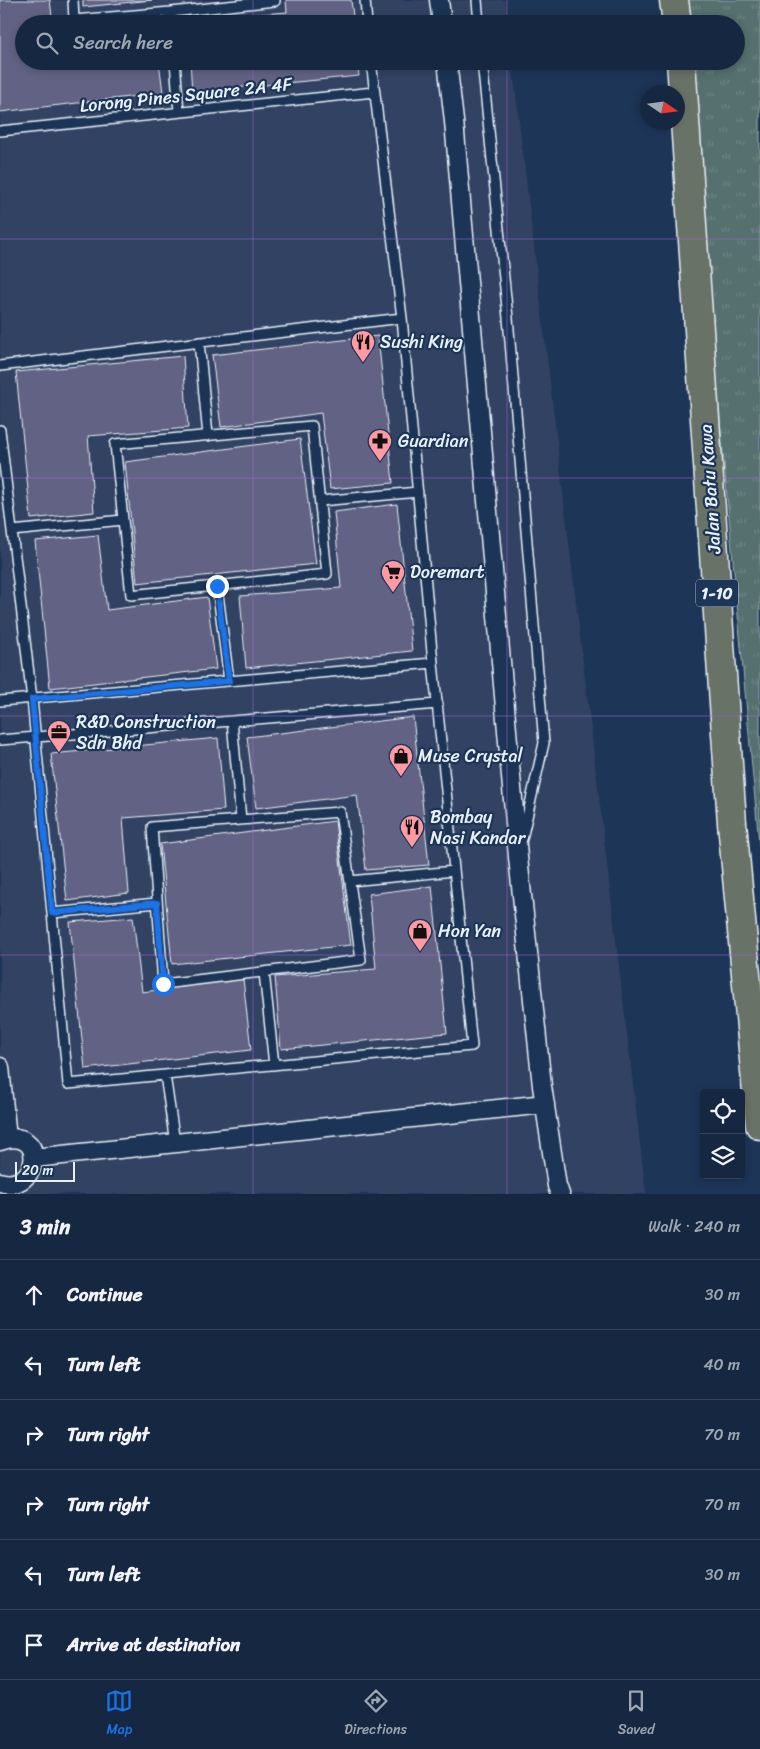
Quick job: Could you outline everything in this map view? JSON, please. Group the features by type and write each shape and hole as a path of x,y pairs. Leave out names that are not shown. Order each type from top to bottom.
{"highway":[{"path":"674,0 676,15"},
{"name":"Jalan Batu Kawa","path":"682,70 732,823 760,1125"}],"street":[{"path":"439,0 441,15"},
{"path":"447,70 454,121 518,857 545,1104 557,1186 560,1194"},
{"path":"0,1067 4,1140 22,1141 32,1151 34,1158 34,1166 26,1180 8,1187"},
{"path":"34,1158 545,1104"}],"lane":[{"path":"73,0 74,15"},
{"path":"135,15 275,0"},
{"path":"365,0 367,15"},
{"path":"477,0 478,15"},
{"path":"176,70 179,112"},
{"path":"0,430 36,737 68,1084 472,1046 433,663 402,318 372,70"},
{"path":"483,70 508,318 544,743 518,857"},
{"name":"Lorong Pines Square 2A 4F","path":"0,131 374,92"},
{"path":"0,366 402,318"},
{"path":"199,342 208,436"},
{"path":"312,426 327,574 131,595 115,444 208,436 312,426"},
{"path":"320,501 418,492"},
{"path":"12,531 123,520"},
{"path":"217,586 229,681"},
{"path":"0,701 433,663"},
{"path":"0,740 438,704"},
{"path":"232,721 241,820"},
{"path":"340,812 361,960 163,984 152,827 241,820 340,812"},
{"path":"350,881 454,871"},
{"path":"52,913 157,903"},
{"path":"264,972 274,1065"},
{"path":"165,1075 175,1143"}],"shaded area":[{"path":"0,0 505,0 507,15 15,15 15,70 513,70 646,1194 0,1194"}],"green space":[{"path":"682,0 760,0 760,854 688,70 745,70 745,15 683,15"}],"building":[{"path":"0,0 50,0 52,15 15,15 15,70 160,70 163,93 0,112"},
{"path":"83,0 152,0 83,7"},
{"path":"286,0 351,0 353,15 250,15 287,12"},
{"path":"191,70 358,70 359,76 192,92"},
{"path":"378,336 393,483 330,489 321,413 221,427 212,355"},
{"path":"183,356 188,428 88,436 94,512 31,519 16,372"},
{"path":"300,439 316,564 137,583 125,462"},
{"path":"397,504 412,651 246,668 240,596 341,588 334,512"},
{"path":"98,535 107,610 207,597 216,669 50,688 35,541"},
{"path":"413,717 429,865 366,870 357,795 256,808 247,737"},
{"path":"218,738 224,810 123,818 129,893 67,901 51,754"},
{"path":"335,821 351,945 172,964 160,844"},
{"path":"432,886 447,1033 281,1049 275,977 376,969 369,894"},
{"path":"133,917 142,992 243,979 251,1050 85,1069 70,922"}],"place":[{"name":"Sushi King","path":"363,363"},
{"name":"Guardian","path":"380,462"},
{"name":"Doremart","path":"393,593"},
{"name":"R&D Construction Sdn Bhd","path":"59,753"},
{"name":"Muse Crystal","path":"401,777"},
{"name":"Bombay Nasi Kandar","path":"412,848"},
{"name":"Hon Yan","path":"420,952"}],"route":[{"path":"163,984 157,903 52,913 32,699 229,681 217,586"}]}
